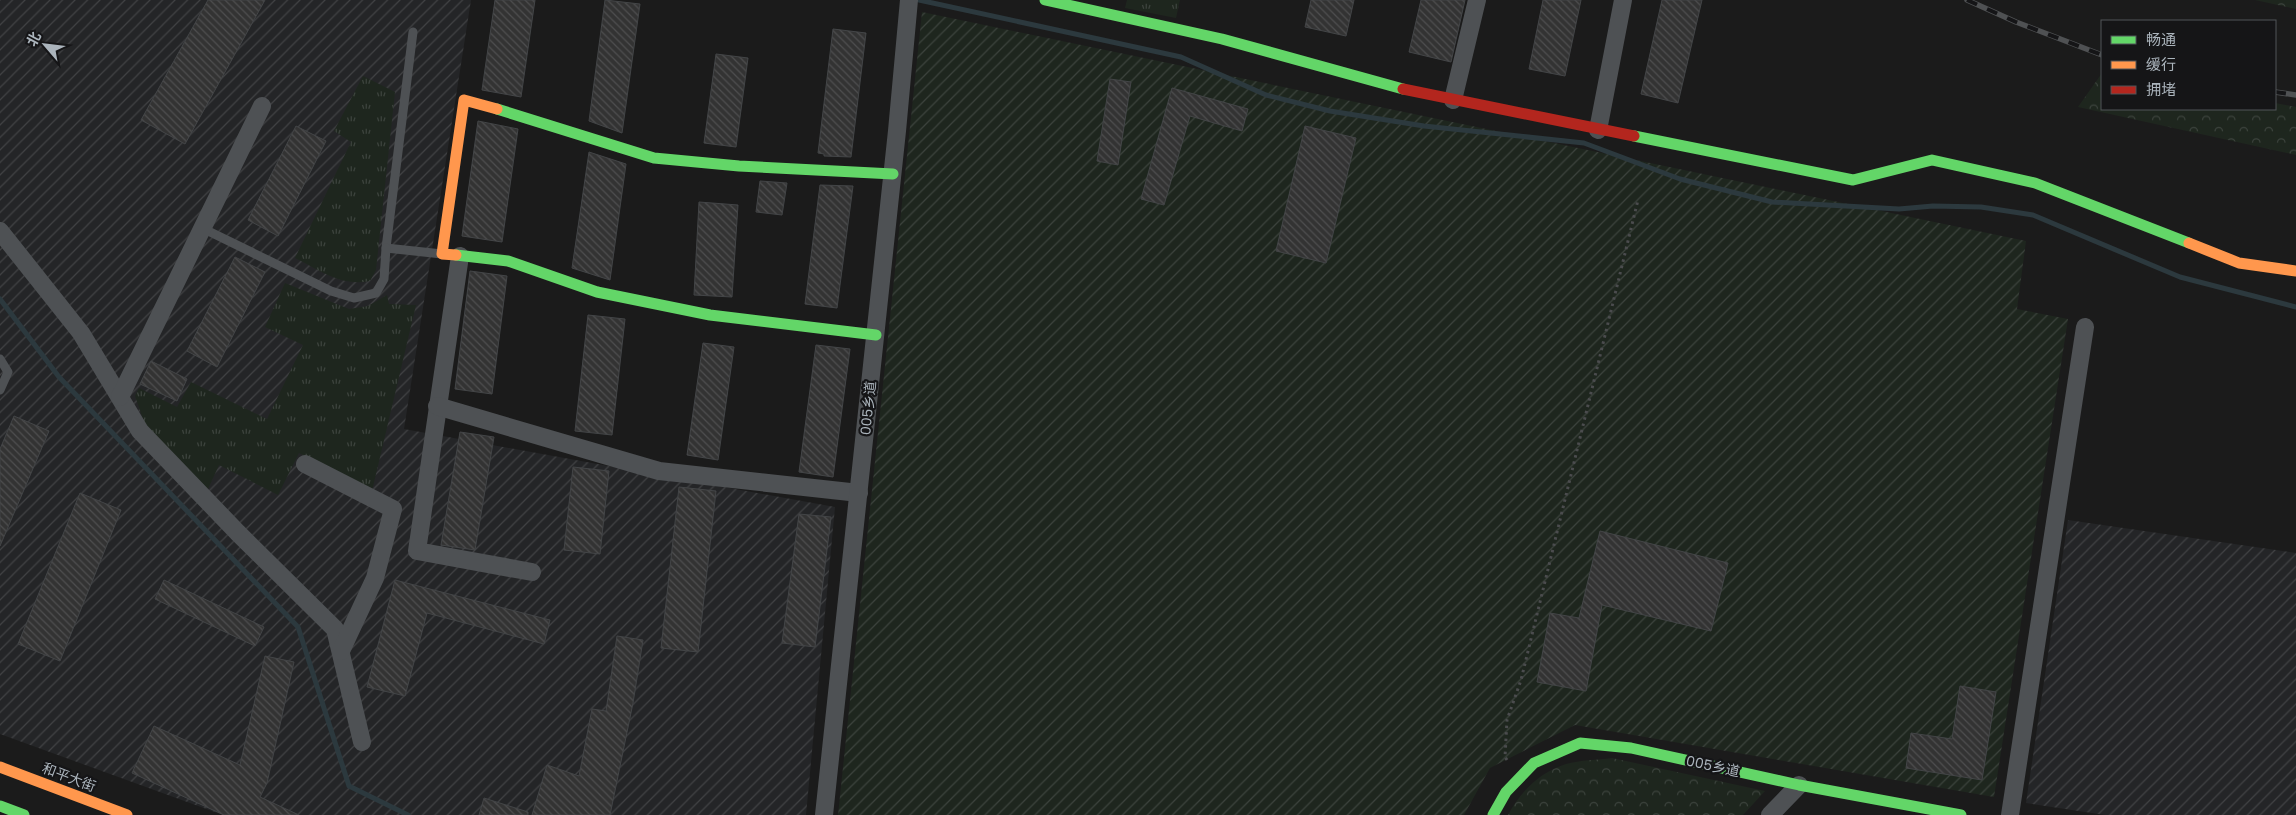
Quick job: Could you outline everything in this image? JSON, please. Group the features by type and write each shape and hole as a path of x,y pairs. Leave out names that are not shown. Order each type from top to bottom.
{"main road":[{"path":"1045,0 1222,39 1423,94 1853,180 1932,160 2035,183 2240,263 2296,272"},
{"path":"876,335 710,315 597,292 508,261 442,254 464,100 536,119 654,158 739,166 893,174"},
{"name":"005乡道","path":"1493,815 1506,792 1534,763 1580,743 1631,748 1799,784 1961,815"},
{"name":"和平大街","path":"0,767 127,815"},
{"path":"0,806 24,815"}],"street":[{"name":"005乡道","path":"824,815 893,174 909,0"},
{"path":"1453,100 1477,0"},
{"path":"1598,130 1623,0"},
{"path":"120,396 262,106"},
{"path":"0,231 81,333 140,430 238,533 335,629 362,742"},
{"path":"460,256 417,552 532,572"},
{"path":"2010,815 2086,327"},
{"path":"437,406 659,470 859,493"},
{"path":"305,464 393,509 375,578 340,651"},
{"path":"1770,815 1799,784"}],"lane":[{"path":"202,228 332,291 354,298 376,293 384,279 386,248 413,32"},
{"path":"386,248 442,254"},
{"path":"0,359 8,372 0,390"}],"path":[{"path":"1519,778 1505,756 1507,720 1521,680 1638,200"}],"shaded area":[{"path":"0,0 471,0 404,429 835,507 806,815 223,815 0,734"},
{"path":"2068,520 2296,553 2296,815 2105,815 2026,803"}],"green space":[{"path":"1127,0 1180,0 1176,18 1125,8"},
{"path":"2255,0 2296,0 2296,9"},
{"path":"922,12 2026,241 2017,309 2068,319 1994,797 1575,725 1490,768 1464,815 838,815"},
{"path":"2101,74 2101,110 2276,110 2276,103 2296,107 2296,155 2078,107"},
{"path":"363,76 395,92 376,270 370,281 350,282 340,280 295,258 351,142 334,131"},
{"path":"285,283 349,309 368,306 387,295 389,304 416,305 372,491 299,453 278,495 219,465 208,489 145,425 135,396 139,388 177,407 191,382 267,419 303,345 265,327"},
{"path":"1612,758 1765,791 1743,815 1508,815 1518,798 1548,772 1566,764"}],"building":[{"path":"208,0 265,0 185,144 141,120"},
{"path":"495,0 535,0 521,97 482,90"},
{"path":"605,0 640,4 622,133 589,121"},
{"path":"1311,0 1354,0 1346,36 1305,27"},
{"path":"1421,0 1465,0 1451,62 1409,52"},
{"path":"1543,0 1581,0 1565,76 1529,69"},
{"path":"1662,0 1702,0 1678,103 1641,94"},
{"path":"833,29 866,33 851,157 824,156 824,154 818,153"},
{"path":"716,54 748,58 736,147 704,143"},
{"path":"1110,79 1131,82 1118,165 1097,161"},
{"path":"1172,88 1248,109 1242,131 1190,116 1164,205 1141,199"},
{"path":"478,121 518,129 502,242 462,236"},
{"path":"296,126 326,141 278,236 248,220"},
{"path":"1305,126 1356,138 1326,263 1276,251"},
{"path":"589,152 626,164 610,280 572,268"},
{"path":"760,181 787,183 782,215 756,212"},
{"path":"820,185 853,186 837,308 805,304"},
{"path":"699,202 738,205 732,297 694,295"},
{"path":"235,257 265,272 217,367 187,351"},
{"path":"470,271 507,276 492,394 455,389"},
{"path":"588,315 625,319 612,435 575,431"},
{"path":"703,343 734,347 718,460 687,455"},
{"path":"816,345 850,349 833,477 799,472"},
{"path":"151,361 187,379 177,401 140,384"},
{"path":"14,416 49,431 0,546 0,449"},
{"path":"460,432 494,437 475,550 441,545"},
{"path":"573,467 609,471 600,554 564,550"},
{"path":"679,487 716,491 698,652 661,648"},
{"path":"80,493 121,510 60,661 18,644"},
{"path":"799,514 831,517 815,647 782,643"},
{"path":"1600,531 1728,563 1711,631 1602,605 1586,691 1537,682 1550,613 1579,618"},
{"path":"164,580 264,627 255,646 155,599"},
{"path":"395,580 550,620 544,644 427,613 405,696 367,687"},
{"path":"617,636 643,640 633,703 610,815 532,815 547,765 579,776 592,709 606,711"},
{"path":"265,656 294,662 267,783 260,797 299,815 224,815 132,773 154,726 240,765"},
{"path":"1960,686 1996,692 1982,780 1906,768 1911,733 1952,739"},
{"path":"484,798 528,812 528,815 479,815"}],"waterway":[{"path":"919,0 1181,57 1266,95 1330,111 1424,126 1584,143 1680,179 1772,202 1899,209 1933,206 1981,207 2033,215 2180,277 2296,307"},
{"path":"0,299 59,377 298,627 349,786 408,815"}],"railway":[{"path":"1967,0 2016,22 2101,55"},
{"path":"2276,92 2296,95"}],"traffic: fast":[{"path":"1045,0 1222,39 1403,89"},
{"path":"497,109 654,158 739,166 893,174"},
{"path":"1634,136 1853,180 1932,160 2035,183 2189,243"},
{"path":"456,255 508,261 597,292 710,315 876,335"},
{"path":"1493,815 1506,792 1534,763 1580,743 1631,748 1799,785 1961,815"},
{"path":"0,806 24,815"}],"traffic: slow":[{"path":"456,255 442,254 464,100 497,109"},
{"path":"2189,243 2239,263 2296,271"},
{"path":"0,767 127,815"}],"traffic: jam":[{"path":"1403,89 1634,136"}]}
